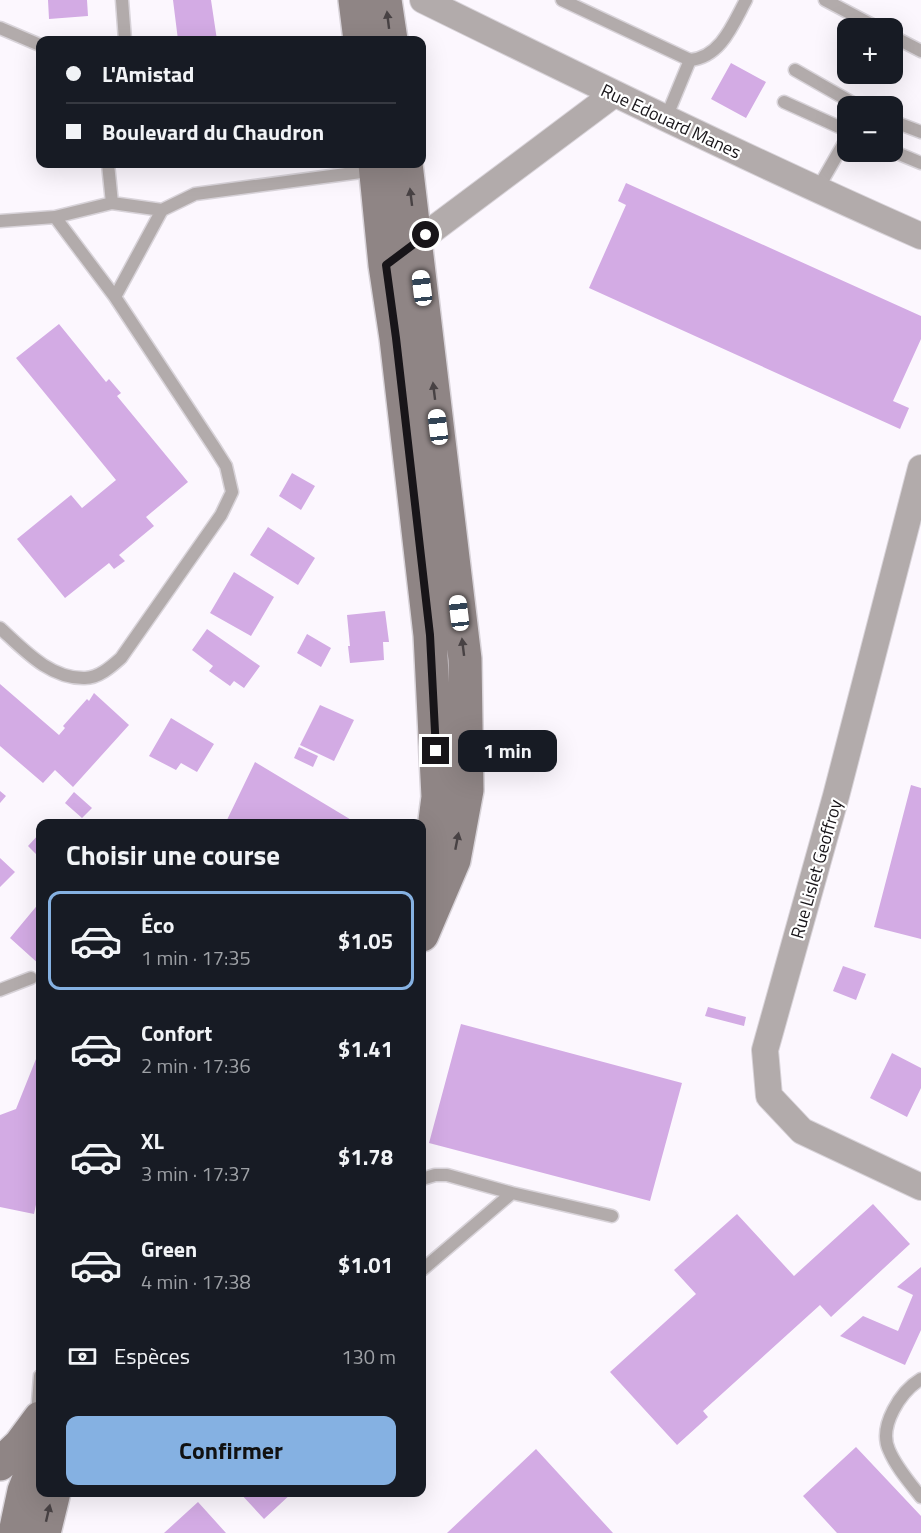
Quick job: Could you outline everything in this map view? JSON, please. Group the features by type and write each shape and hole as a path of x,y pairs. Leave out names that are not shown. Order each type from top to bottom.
{"main road":[{"path":"355,0 360,36"},
{"path":"386,0 390,36"},
{"path":"386,168 386,265 430,635 438,797 426,894"},
{"path":"387,168 416,241 465,659 467,790 454,860 426,926"},
{"path":"0,1464 36,1432"},
{"path":"21,1523 24,1491 36,1442"},
{"path":"21,1523 49,1497"}],"street":[{"name":"Rue Edouard Manes","path":"423,0 614,94 817,190 921,236"},
{"path":"386,265 614,94"},
{"name":"Rue Lislet Geoffroy","path":"921,468 836,796 765,1050 769,1096 802,1131 921,1187"}],"lane":[{"path":"122,0 125,36"},
{"path":"562,0 690,60 698,59 725,40 746,0"},
{"path":"825,0 859,18"},
{"path":"0,28 36,43"},
{"path":"903,42 921,51"},
{"path":"666,118 690,60"},
{"path":"795,70 840,96"},
{"path":"784,102 837,126"},
{"path":"903,125 921,132"},
{"path":"817,190 837,155"},
{"path":"903,156 921,164"},
{"path":"108,168 112,203"},
{"path":"0,221 55,217 112,203 162,210 195,194 361,172 375,168"},
{"path":"115,297 162,210"},
{"path":"0,628 39,662 60,674 86,679 106,671 122,658 221,515 232,492 226,466 115,297 55,217"},
{"path":"426,840 438,797"},
{"path":"0,990 31,978"},
{"path":"426,1178 447,1175 612,1216"},
{"path":"426,1267 512,1193"},
{"path":"921,1379 899,1398 886,1434 888,1449 921,1497"}],"building":[{"path":"48,0 87,0 88,16 49,19"},
{"path":"173,0 211,0 216,36 178,36"},
{"path":"731,63 766,82 746,118 711,99"},
{"path":"626,183 921,316 921,339 893,401 909,408 900,429 589,288 626,205 618,201"},
{"path":"59,324 106,382 109,379 121,393 117,396 188,482 146,517 154,526 119,555 125,561 114,569 109,563 65,598 17,539 71,495 82,508 116,480 16,358"},
{"path":"292,473 315,486 301,510 279,496"},
{"path":"268,527 315,558 298,585 250,555"},
{"path":"234,572 274,597 251,636 210,613"},
{"path":"385,611 389,642 383,642 384,660 350,663 347,615"},
{"path":"207,629 260,666 244,688 234,681 230,686 209,671 213,666 192,650"},
{"path":"307,634 331,648 321,667 297,653"},
{"path":"0,684 59,735 65,728 63,726 87,699 89,701 94,693 129,725 73,787 55,770 43,783 0,746"},
{"path":"320,705 354,720 334,761 300,745"},
{"path":"171,718 214,744 197,772 181,763 176,770 149,756"},
{"path":"299,747 318,756 313,767 294,758"},
{"path":"255,762 350,819 227,819"},
{"path":"911,785 921,788 921,939 874,927"},
{"path":"0,791 6,796 0,803"},
{"path":"74,792 92,808 82,818 65,803"},
{"path":"36,837 36,854 28,846"},
{"path":"0,858 15,872 0,887"},
{"path":"36,907 36,961 10,938"},
{"path":"843,966 866,974 856,1000 833,991"},
{"path":"708,1007 746,1017 744,1026 705,1016"},
{"path":"461,1024 682,1083 650,1201 429,1143"},
{"path":"892,1053 921,1068 921,1088 907,1117 870,1098"},
{"path":"36,1059 36,1205 34,1214 0,1207 0,1115 16,1109"},
{"path":"873,1204 910,1244 831,1317 820,1305 703,1411 708,1417 677,1445 610,1372 696,1294 674,1270 737,1214 794,1276"},
{"path":"921,1267 921,1330 905,1365 840,1336 863,1316 898,1331 913,1295 897,1287"},
{"path":"856,1447 921,1516 921,1533 837,1533 803,1496"},
{"path":"536,1449 613,1533 447,1533"},
{"path":"244,1497 288,1497 264,1519"},
{"path":"198,1502 226,1533 164,1533"}],"route":[{"path":"426,235 386,265 430,635 436,751"}]}
